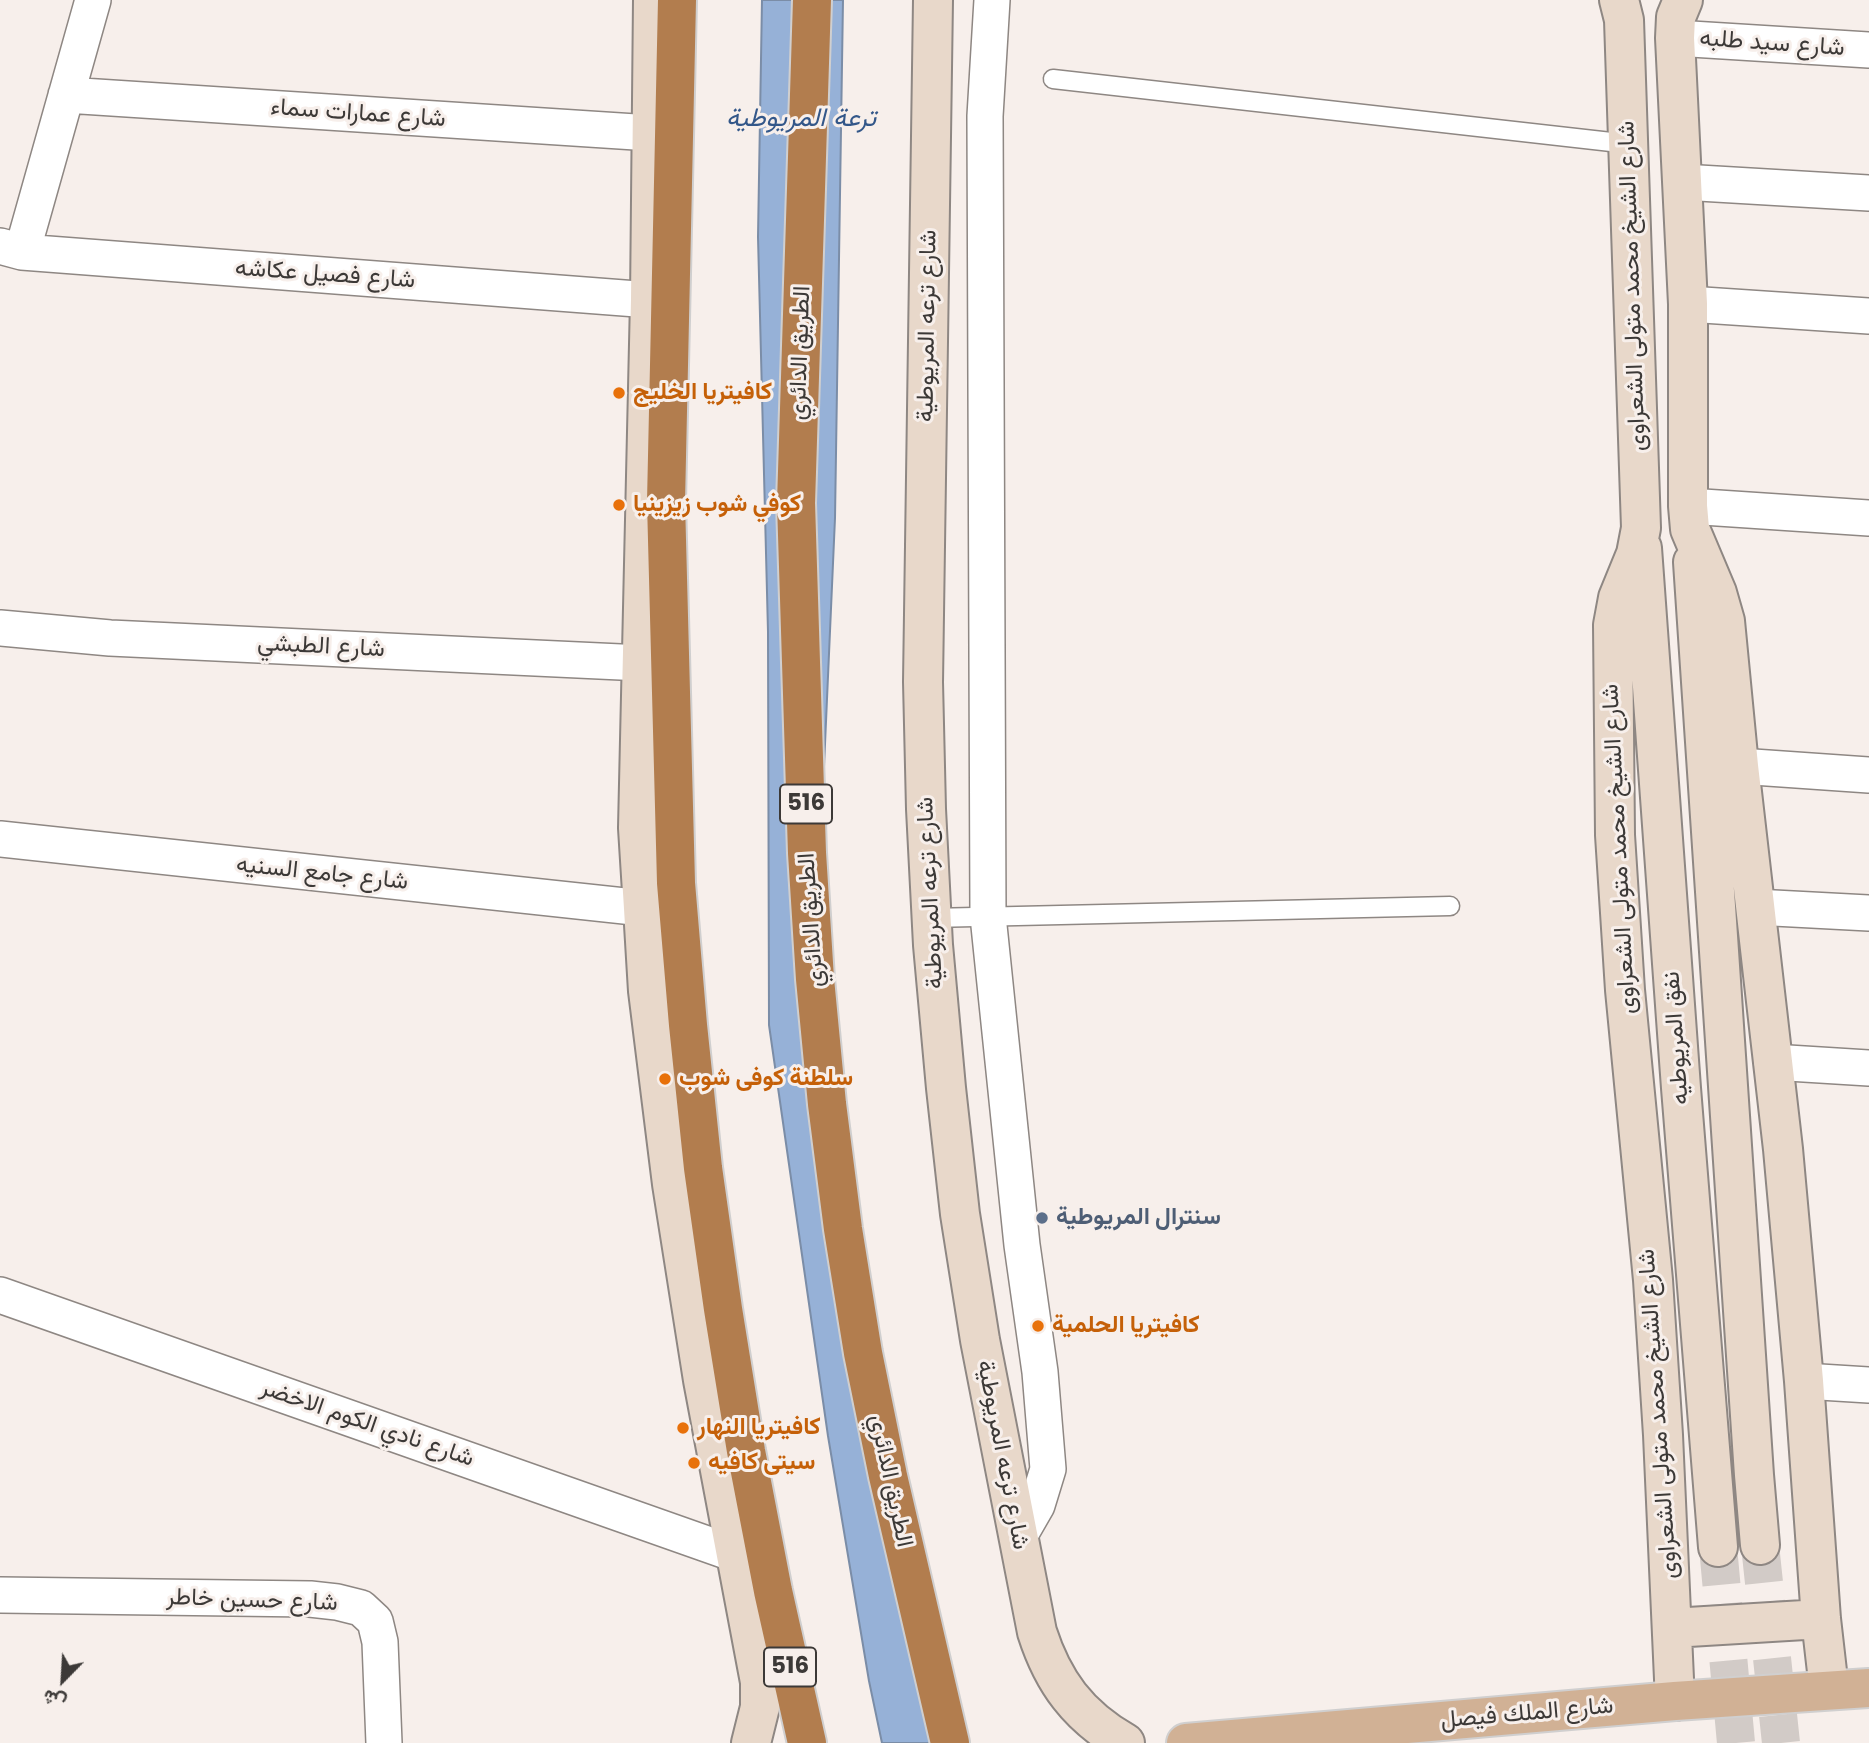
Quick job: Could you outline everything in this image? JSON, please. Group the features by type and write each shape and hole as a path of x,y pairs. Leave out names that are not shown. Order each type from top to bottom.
{"highway":[{"name":"516","path":"677,0 666,502 676,883 698,1116 723,1309 746,1451 773,1591 807,1743"},
{"name":"الطريق الدائري","path":"812,0 796,503 807,853 815,979 843,1229 863,1353 888,1476 950,1743"}],"main road":[{"path":"653,0 650,300 638,828 648,991 673,1184 703,1380 760,1682 760,1707 751,1743"},
{"name":"شارع ترعه المريوطية","path":"933,0 923,682 931,918 946,1088 960,1214 980,1340 1037,1632 1053,1673 1065,1692 1085,1714 1125,1743"},
{"name":"شارع الشيخ محمد متولى الشعراوى","path":"1622,7 1641,528 1636,554 1618,598 1613,625 1615,835 1625,990 1653,1280 1664,1435 1675,1701"},
{"name":"شارع الشيخ محمد متولى الشعراوى","path":"1677,14 1688,304 1689,517 1725,621 1783,1149 1829,1689"},
{"name":"نفق المريوطيه","path":"1689,517 1760,1545"},
{"name":"نفق المريوطيه","path":"1641,528 1681,1088 1718,1547"},
{"path":"1672,1628 1821,1619"},
{"name":"شارع الملك فيصل","path":"1186,1743 1675,1701 1869,1688"}],"street":[{"path":"11,249 66,95 93,0"},
{"path":"992,0 985,116 988,916 1022,1245 1040,1372 1048,1469 1037,1505 1018,1538"},
{"name":"شارع سيد طلبه","path":"1677,14 1869,50"},
{"name":"شارع عمارات سماء","path":"66,95 651,133"},
{"path":"1682,182 1869,193"},
{"name":"شارع فصيل عكاشه","path":"11,249 650,300"},
{"path":"1688,304 1869,316"},
{"path":"1689,517 1869,517"},
{"name":"شارع الطبشي","path":"0,628 110,638 642,663"},
{"path":"1739,766 1869,775"},
{"name":"شارع جامع السنيه","path":"0,839 643,908"},
{"path":"1755,907 1869,913"},
{"path":"1772,1062 1869,1068"},
{"name":"شارع نادي الكوم الاخضر","path":"0,1295 734,1554"},
{"path":"1804,1381 1869,1385"},
{"name":"شارع حسين خاطر","path":"0,1595 310,1599 360,1608 376,1621 380,1642 384,1743"}],"lane":[{"path":"1053,79 1629,145"},
{"path":"931,918 1450,906"}],"water":[{"name":"ترعة المريوطية","path":"762,0 843,0 835,518 822,812 834,1042 863,1336 945,1743 882,1743 828,1436 769,1025 768,632 758,237"}],"tunnel":[{"path":"1760,1545 1781,1743"},
{"path":"1718,1547 1736,1743"}],"place":[{"name":"كافيتريا الخليج","path":"619,393"},
{"name":"كوفي شوب زيزينيا","path":"619,505"},
{"name":"سلطنة كوفى شوب","path":"665,1079"},
{"name":"سنترال المريوطية","path":"1042,1218"},
{"name":"كافيتريا الحلمية","path":"1038,1326"},
{"name":"كافيتريا النهار","path":"683,1428"},
{"name":"سيتى كافيه","path":"694,1463"}]}
